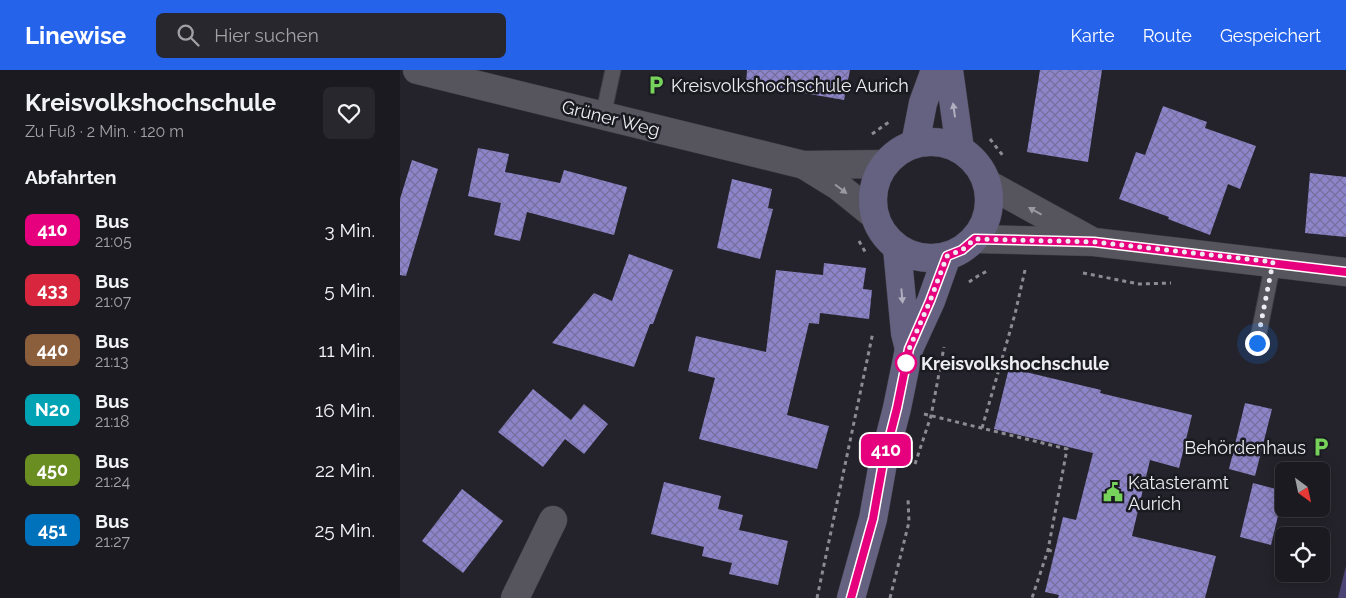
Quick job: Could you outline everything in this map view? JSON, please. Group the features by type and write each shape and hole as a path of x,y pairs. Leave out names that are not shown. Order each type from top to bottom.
{"main road":[{"path":"915,144 923,103 935,70"},
{"path":"949,70 960,149"},
{"path":"930,142 946,144 960,149 972,158 982,170 988,184 990,204 988,213 975,239 962,250 947,256 930,258 912,256 897,248 883,234 875,216 873,198 876,180 885,164 899,152 915,144 930,142"},
{"path":"897,248 905,333 909,349"},
{"path":"851,598 873,519 883,463 909,349 947,256"}],"street":[{"name":"Grüner Weg","path":"417,70 804,165 885,164"},
{"name":"Grüner Weg","path":"804,165 838,186 875,216"},
{"path":"988,184 1094,242"},
{"path":"975,239 1094,242 1346,272"},
{"path":"515,598 552,520"}],"lane":[{"path":"602,116 613,70"},
{"path":"1257,343 1273,262"}],"path":[{"path":"865,136 872,134 891,119"},
{"path":"987,134 1010,164"},
{"path":"855,236 868,257"},
{"path":"982,428 1015,314 1026,262"},
{"path":"966,285 992,268"},
{"path":"817,598 874,331"},
{"path":"912,472 931,416 946,341"},
{"path":"897,408 1067,449 1048,550 1032,598"},
{"path":"890,598 909,522 908,497"},
{"path":"1048,550 1055,552"}],"green space":[{"path":"1346,566 1346,598 1338,598"}],"building":[{"path":"747,70 850,70 844,100 746,83"},
{"path":"1040,70 1102,70 1088,162 1027,152"},
{"path":"1163,106 1207,122 1205,128 1256,146 1240,189 1228,184 1210,235 1168,219 1169,217 1119,199 1136,152 1145,155"},
{"path":"478,148 509,154 505,172 560,183 564,170 627,187 614,235 527,212 520,241 494,235 501,203 468,196"},
{"path":"412,160 438,169 406,276 400,275 400,199"},
{"path":"1310,173 1346,177 1346,237 1305,233"},
{"path":"732,179 772,189 768,208 773,209 760,259 717,248"},
{"path":"629,254 673,270 653,324 650,324 634,367 552,343 594,293 612,301"},
{"path":"824,263 866,268 863,289 872,290 869,319 820,313 819,324 809,323 787,415 829,426 817,469 699,439 715,378 688,371 696,336 766,352 776,270 823,275"},
{"name":"Katasteramt Aurich","path":"1009,368 1101,390 1100,393 1192,415 1179,468 1150,460 1132,536 1216,556 1205,598 1058,598 1059,595 1045,592 1063,517 1076,520 1093,453 994,429"},
{"path":"533,389 571,420 584,404 608,424 584,454 565,439 543,467 498,432"},
{"path":"1245,403 1272,409 1255,476 1229,469"},
{"path":"664,482 721,496 718,509 743,515 739,530 788,541 778,585 729,574 732,563 702,556 704,547 651,534"},
{"path":"1253,483 1275,489 1275,518 1278,518 1271,545 1240,537"},
{"path":"462,489 503,521 463,573 422,541"}],"bus line":[{"name":"410","path":"851,598 873,519 883,463 909,349 947,256 962,250 975,239 1094,242 1346,272"}],"place":[{"name":"Kreisvolkshochschule Aurich","path":"656,85"},
{"name":"Kreisvolkshochschule","path":"906,363"},
{"name":"Behördenhaus","path":"1321,447"},
{"name":"Katasteramt Aurich","path":"1113,492"}],"route":[{"path":"906,363 909,349 947,256 962,250 975,239 1094,242 1273,262 1257,343"}]}
